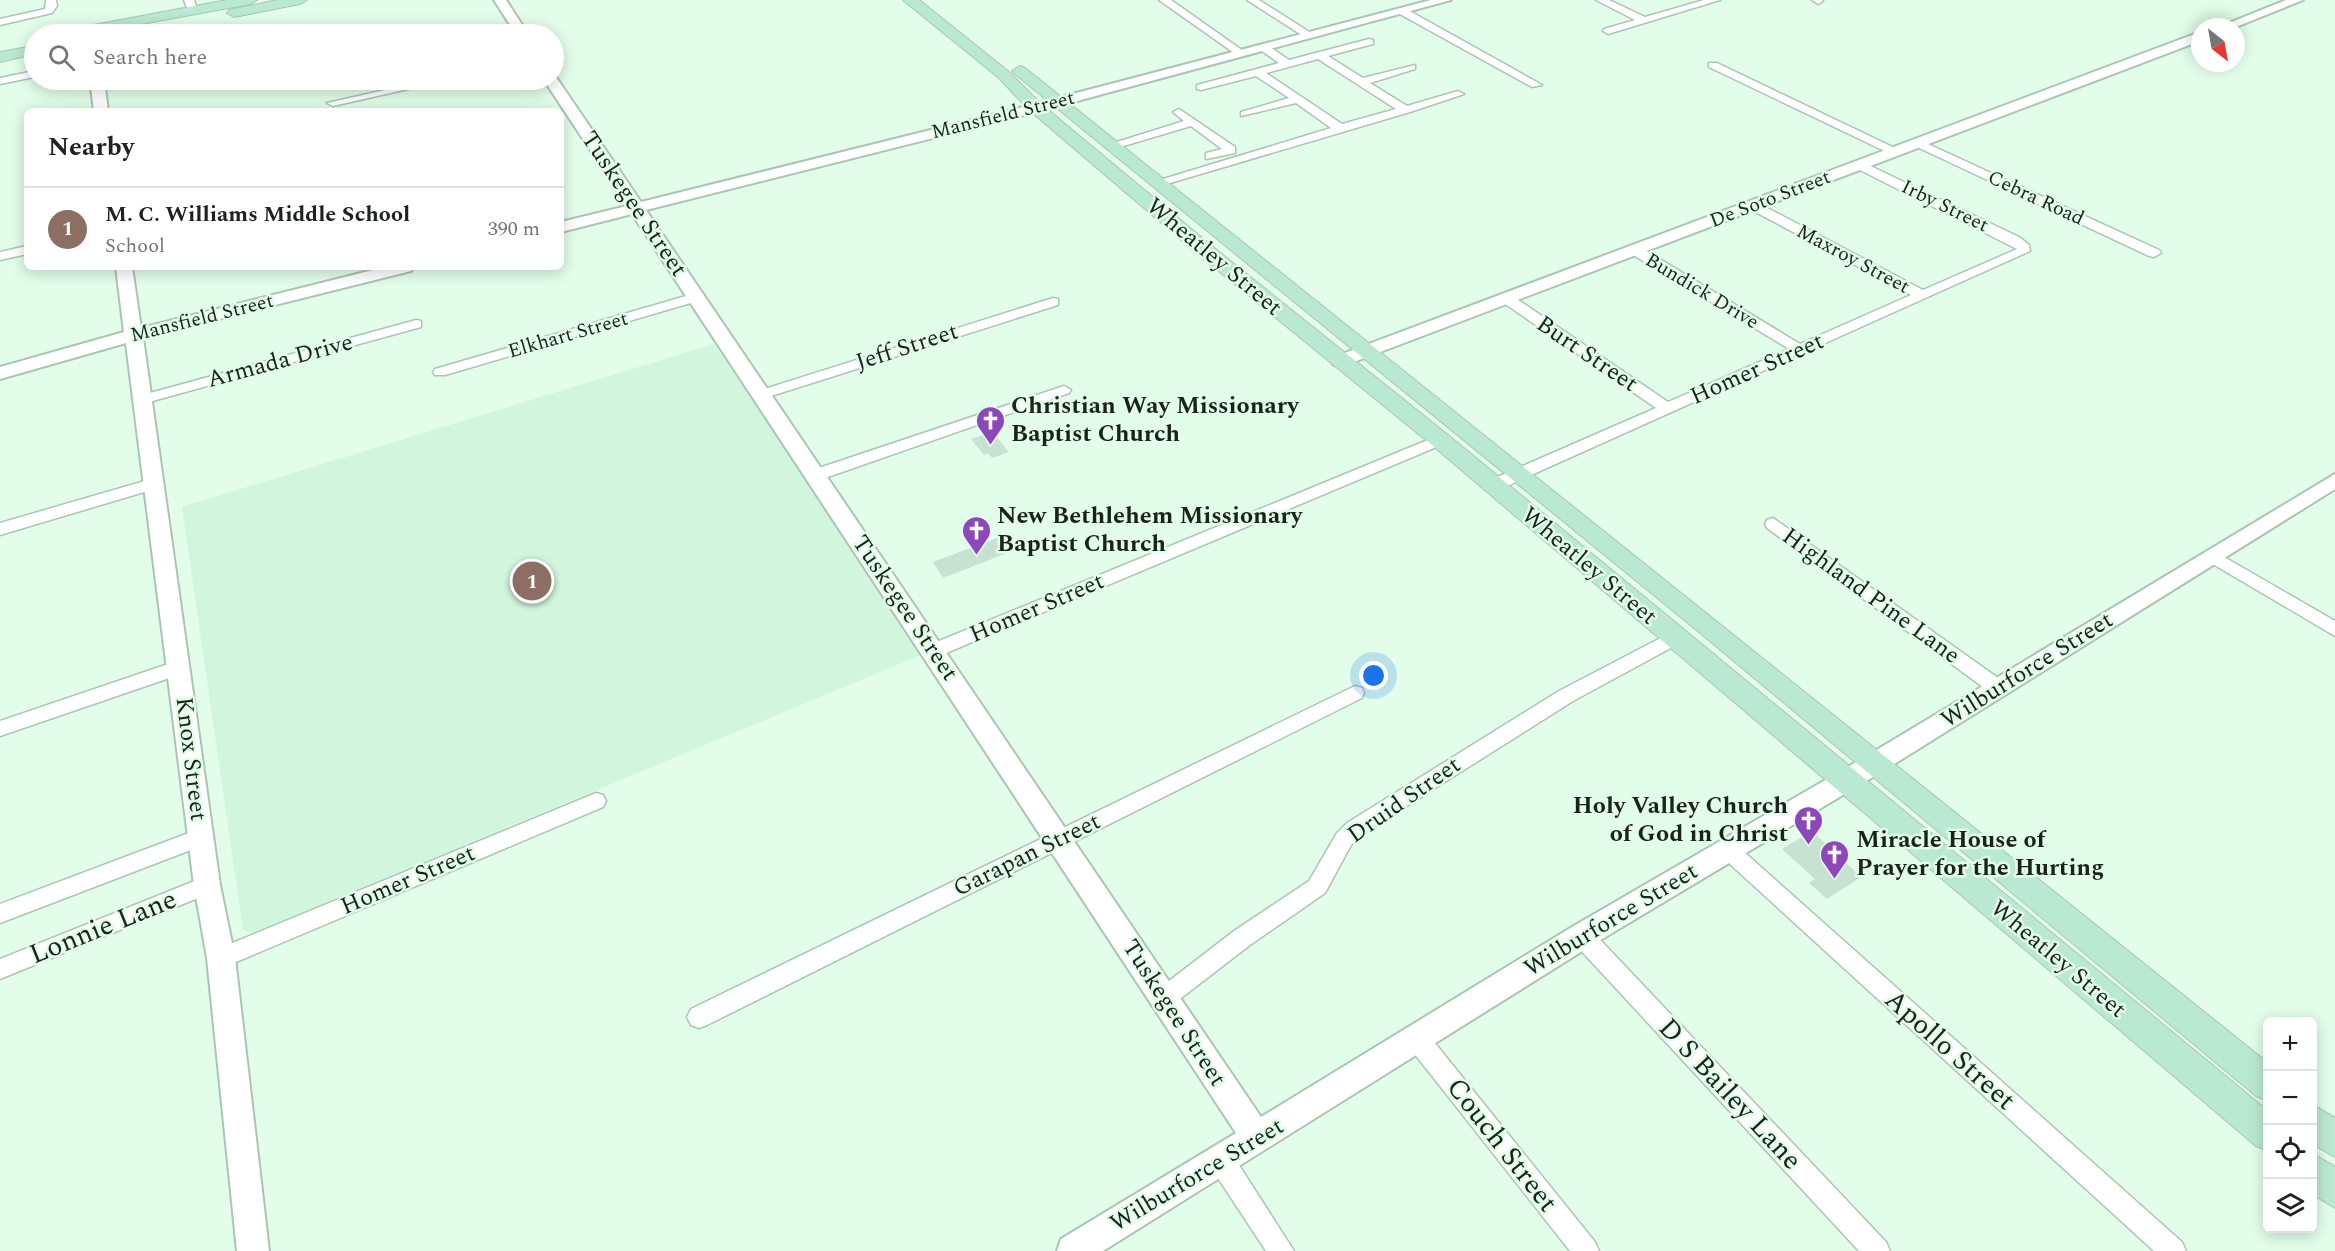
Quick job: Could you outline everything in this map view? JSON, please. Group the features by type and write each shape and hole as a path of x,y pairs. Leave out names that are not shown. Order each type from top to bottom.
{"main road":[{"path":"130,24 250,0"},
{"path":"172,24 300,0"},
{"name":"Wheatley Street","path":"910,0 1004,75 1035,107 1220,263 1440,440 1492,486 2263,1130"},
{"name":"Wheatley Street","path":"933,0 1110,146 1665,592 2263,1081"},
{"path":"0,47 24,42"},
{"path":"968,48 987,44"},
{"path":"0,57 24,52"},
{"path":"1123,181 1151,179"},
{"path":"1220,263 1246,254"},
{"path":"1636,606 1665,592"},
{"path":"2317,1124 2335,1140"},
{"path":"2317,1174 2335,1190"}],"street":[{"path":"0,22 41,14 51,8 51,0"},
{"path":"500,0 516,24"},
{"path":"1164,0 1241,53"},
{"path":"1252,0 1309,35"},
{"name":"Mansfield Street","path":"564,226 1056,102 1445,0"},
{"path":"1601,0 1643,20"},
{"path":"1608,31 1714,0"},
{"path":"2245,19 2296,0"},
{"path":"1402,11 1536,85"},
{"name":"De Soto Street","path":"1340,361 2191,39"},
{"path":"1201,87 1369,42"},
{"path":"1263,47 1288,64"},
{"path":"1319,55 1406,110"},
{"path":"1713,65 1895,151"},
{"path":"1361,82 1412,67"},
{"path":"1258,72 1341,129"},
{"path":"0,81 24,76"},
{"path":"98,90 101,108"},
{"path":"333,104 397,90"},
{"name":"Tuskegee Street","path":"558,90 763,394 1257,1138"},
{"path":"1151,179 1341,129 1458,94"},
{"path":"1245,114 1299,99"},
{"path":"1151,179 1231,150 1179,112"},
{"path":"1110,146 1194,122"},
{"name":"Cebra Road","path":"1917,143 2154,253"},
{"name":"Irby Street","path":"1860,165 2014,240 2024,248 2021,252"},
{"name":"Maxroy Street","path":"1752,205 1923,296"},
{"path":"0,256 24,250"},
{"name":"Bundick Drive","path":"1635,250 1800,350"},
{"name":"Homer Street","path":"1492,486 2021,252"},
{"name":"Knox Street","path":"124,270 180,667 207,885 221,958 253,1251"},
{"name":"Mansfield Street","path":"0,373 134,335 393,270"},
{"name":"Elkhart Street","path":"440,372 696,297"},
{"name":"Burt Street","path":"1506,298 1668,409"},
{"name":"Jeff Street","path":"763,394 1053,302"},
{"name":"Armada Drive","path":"144,399 416,324"},
{"path":"816,475 1064,390"},
{"name":"Homer Street","path":"933,651 1440,440"},
{"name":"Wilburforce Street","path":"1073,1251 1418,1040 1582,936 1874,764 2335,480"},
{"path":"0,529 155,483"},
{"name":"Highland Pine Lane","path":"1773,524 1998,688"},
{"path":"2212,556 2335,629"},
{"name":"Druid Street","path":"1164,998 1242,938 1317,887 1339,846 1354,829 1566,696 1674,638"},
{"path":"0,729 180,667"},
{"name":"Garapan Street","path":"699,1017 1355,693"},
{"name":"Homer Street","path":"221,958 596,801"},
{"path":"0,914 202,837"},
{"name":"Apollo Street","path":"1727,849 2173,1251"},
{"name":"Lonnie Lane","path":"0,969 207,885"},
{"name":"D S Bailey Lane","path":"1582,936 1877,1251"},
{"name":"Couch Street","path":"1418,1040 1586,1251"},
{"path":"1221,1160 1281,1251"}],"shaded area":[{"path":"714,344 921,655 253,933 243,930 182,507"}],"building":[{"name":"Christian Way Missionary Baptist Church","path":"983,435 986,438 995,435 1009,452 992,458 988,453 984,455 971,439"},
{"name":"New Bethlehem Missionary Baptist Church","path":"1008,534 1020,548 943,578 933,562"},
{"path":"1812,831 1861,877 1827,899 1809,883 1815,879 1782,849"}],"place":[{"name":"Christian Way Missionary Baptist Church","path":"990,446"},
{"name":"New Bethlehem Missionary Baptist Church","path":"976,556"},
{"name":"M. C. Williams Middle School","path":"532,581"},
{"name":"Holy Valley Church of God in Christ","path":"1809,846"},
{"name":"Miracle House of Prayer for the Hurting","path":"1835,880"}]}
